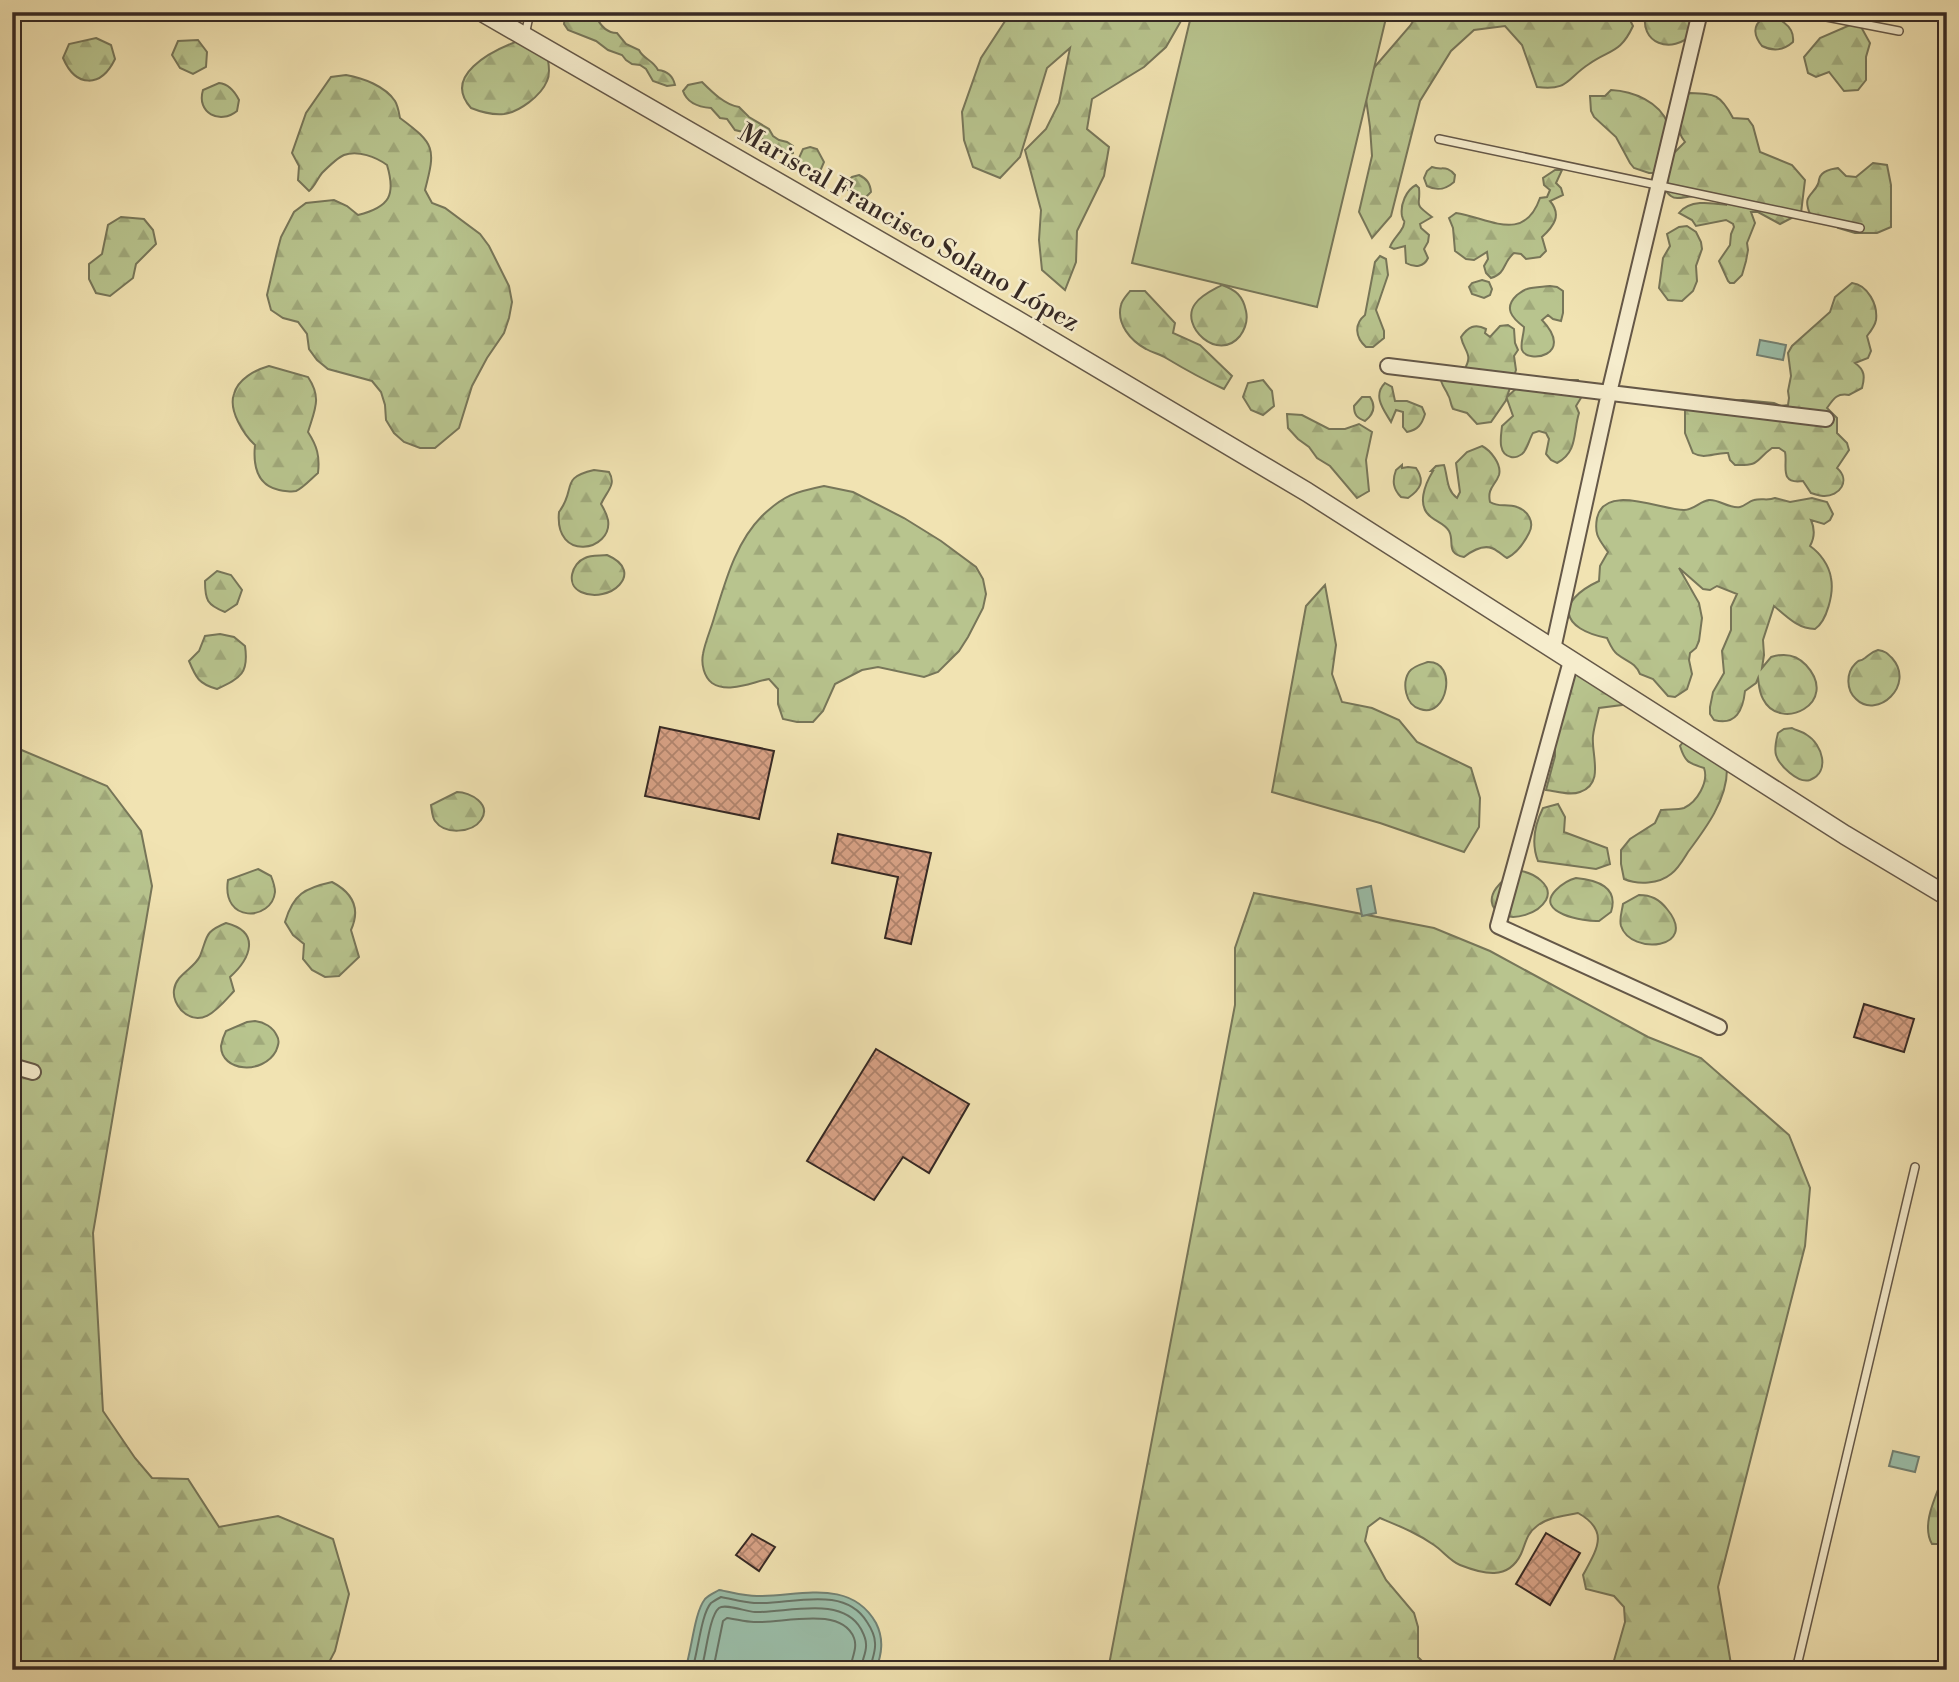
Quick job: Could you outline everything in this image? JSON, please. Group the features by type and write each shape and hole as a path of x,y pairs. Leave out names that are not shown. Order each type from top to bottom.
{"street":[{"name":"Mariscal Francisco Solano López","path":"482,12 1017,320 1307,492 1845,835 1947,896"},
{"path":"1553,649 1609,393 1700,12"},
{"path":"1388,366 1826,419"},
{"path":"1571,661 1498,926 1719,1027"},
{"path":"12,1066 33,1072"}],"lane":[{"path":"525,36 530,12"},
{"path":"1801,12 1899,31"},
{"path":"1439,139 1860,228"},
{"path":"1796,1670 1915,1167"}],"green space":[{"path":"559,12 600,12 596,16 604,28 617,33 626,44 639,50 658,70 669,74 675,85 667,86 653,81 646,69 640,65 632,64 622,55 608,50 596,41 568,30 564,24 565,17"},
{"path":"1011,12 1172,12 1181,21 1166,47 1144,67 1092,99 1087,129 1109,147 1104,176 1077,231 1076,262 1065,290 1042,270 1039,240 1041,210 1025,150 1046,129 1059,103 1070,48 1047,68 1020,157 1000,178 973,167 964,140 962,112 981,58"},
{"path":"1192,12 1363,12 1386,18 1317,307 1132,263"},
{"path":"1419,12 1622,12 1627,14 1633,26 1624,42 1614,50 1581,69 1566,83 1547,88 1537,87 1522,45 1505,26 1474,30 1451,51 1420,101 1391,216 1372,238 1359,212 1372,156 1366,99 1372,70"},
{"path":"1646,12 1703,12 1693,33 1685,40 1667,45 1659,43 1647,32"},
{"path":"1762,15 1784,22 1791,31 1793,42 1779,49 1762,46 1755,31 1763,18"},
{"path":"1850,25 1860,25 1870,43 1866,57 1866,80 1858,90 1844,91 1829,72 1816,77 1808,73 1804,57 1820,38"},
{"path":"96,38 111,45 115,59 103,75 89,81 81,79 68,68 63,58 69,44"},
{"path":"198,40 207,52 206,67 193,74 180,68 172,55 178,41"},
{"path":"518,41 548,60 549,76 544,87 529,102 510,113 492,114 471,108 464,96 462,85 466,75 484,58"},
{"path":"346,75 386,91 395,101 400,118 426,141 430,148 431,165 425,190 432,203 445,208 480,234 509,286 512,302 504,333 472,386 459,428 435,448 420,448 404,442 394,433 386,420 381,392 372,381 328,369 317,360 309,349 307,334 298,322 283,318 271,310 267,295 281,237 294,212 306,203 334,200 358,215 377,208 388,198 391,184 387,165 361,154 338,158 322,173 309,191 298,180 299,166 292,153 306,113 331,77"},
{"path":"702,82 719,98 739,107 749,117 769,129 773,136 793,146 793,153 786,155 781,149 762,139 755,140 735,130 727,119 720,118 711,108 690,101 683,91 688,85"},
{"path":"219,83 231,89 239,100 237,111 224,117 211,114 203,105 203,90"},
{"path":"1611,90 1637,95 1652,104 1664,116 1670,136 1668,159 1685,142 1678,129 1678,118 1689,93 1705,94 1720,100 1733,118 1748,119 1753,126 1760,152 1792,165 1805,180 1801,213 1780,224 1758,212 1751,212 1755,223 1747,243 1746,261 1742,275 1734,283 1728,281 1719,261 1730,245 1733,224 1726,220 1696,226 1692,220 1679,213 1695,204 1727,205 1709,196 1676,198 1667,192 1656,173 1634,168 1616,137 1591,111 1590,96 1605,96"},
{"path":"803,149 817,149 824,162 821,169 815,173 807,171 798,160"},
{"path":"1873,163 1887,165 1891,185 1891,227 1877,233 1855,233 1810,214 1807,203 1809,196 1824,172 1838,168 1846,176 1856,177"},
{"path":"1432,167 1449,170 1455,175 1454,182 1441,189 1427,186 1424,178"},
{"path":"1555,170 1562,170 1556,183 1563,195 1550,201 1556,216 1550,229 1542,237 1546,251 1540,257 1526,259 1521,254 1514,253 1502,271 1491,278 1484,266 1488,259 1487,252 1474,260 1466,259 1455,251 1453,228 1449,218 1456,213 1504,225 1525,220 1533,212 1540,198 1547,197 1550,190 1544,185 1543,178"},
{"path":"859,175 868,182 871,192 859,200 848,190 846,183"},
{"path":"1416,185 1419,188 1420,206 1432,217 1420,224 1429,235 1424,249 1428,258 1422,265 1413,266 1406,263 1405,246 1394,249 1390,247 1405,221 1402,212 1404,198"},
{"path":"121,217 144,219 153,230 156,244 136,264 133,278 110,296 96,293 89,279 89,264 102,254 108,225"},
{"path":"1687,226 1696,232 1701,242 1702,249 1696,266 1697,281 1693,291 1682,301 1668,300 1659,288 1663,258 1670,246 1667,234"},
{"path":"1380,256 1386,259 1388,275 1376,310 1384,338 1373,347 1366,347 1357,331 1359,322 1365,315 1375,262"},
{"path":"1482,280 1489,282 1492,289 1490,295 1484,298 1472,294 1469,287"},
{"path":"1852,283 1863,288 1871,297 1876,320 1867,336 1871,351 1868,358 1855,363 1863,374 1862,388 1849,395 1836,397 1827,408 1837,418 1837,433 1847,443 1849,450 1837,468 1843,478 1839,491 1829,496 1820,496 1811,493 1803,481 1790,480 1786,473 1785,452 1779,448 1772,448 1749,465 1735,465 1728,453 1702,456 1693,453 1685,433 1685,404 1698,397 1788,405 1791,376 1788,353 1792,346 1830,312 1835,297"},
{"path":"1222,285 1235,291 1241,298 1247,318 1240,336 1231,343 1221,345 1212,344 1196,331 1191,313 1200,298"},
{"path":"1550,286 1563,291 1561,321 1548,315 1542,320 1551,332 1554,342 1547,354 1532,356 1522,350 1524,327 1513,316 1510,304 1524,290"},
{"path":"1130,291 1145,291 1175,323 1173,333 1200,345 1232,376 1224,389 1146,349 1130,337 1120,312 1122,301"},
{"path":"1508,325 1514,329 1518,350 1514,356 1516,370 1507,397 1519,386 1556,385 1571,380 1578,380 1584,393 1576,406 1579,413 1572,447 1557,463 1546,454 1549,439 1546,433 1539,431 1533,433 1521,455 1512,457 1504,452 1501,444 1502,426 1513,416 1507,399 1491,422 1477,424 1467,413 1453,409 1441,382 1440,376 1464,370 1467,365 1468,356 1461,337 1466,331 1475,326 1482,327 1490,337 1500,326"},
{"path":"269,366 308,377 315,391 316,404 308,432 317,451 318,473 296,491 271,487 261,479 256,467 255,445 242,429 233,407 234,394 239,384 253,373"},
{"path":"1263,380 1272,391 1274,406 1263,415 1251,410 1243,397 1248,383"},
{"path":"1385,383 1392,387 1395,401 1407,401 1422,407 1425,414 1417,428 1407,432 1403,427 1403,412 1396,410 1391,422 1379,398"},
{"path":"1362,397 1370,397 1373,407 1372,413 1365,421 1356,416 1354,409"},
{"path":"1287,414 1302,415 1329,429 1345,429 1359,424 1372,432 1366,460 1369,491 1357,498 1330,466 1317,458 1288,428"},
{"path":"1482,446 1495,458 1499,466 1499,475 1490,490 1490,502 1521,509 1531,521 1531,529 1525,540 1517,551 1507,558 1488,547 1475,550 1464,557 1454,553 1451,535 1424,507 1423,495 1431,471 1436,466 1444,465 1449,487 1457,498 1460,492 1456,463 1467,452"},
{"path":"1402,465 1402,468 1416,468 1421,481 1419,488 1408,498 1401,497 1394,485 1396,470"},
{"path":"594,470 609,472 612,481 601,504 608,520 607,531 602,539 584,547 565,539 560,528 559,512 572,480"},
{"path":"824,486 853,492 941,541 976,567 983,579 986,594 983,608 968,637 959,651 938,672 924,677 878,667 862,670 835,684 823,711 813,722 797,722 783,719 778,704 778,689 769,679 733,687 718,686 707,677 702,658 722,591 745,538 762,516 784,499"},
{"path":"1775,498 1790,502 1812,498 1827,502 1833,514 1824,524 1811,520 1814,533 1810,546 1824,560 1832,584 1823,620 1815,629 1803,627 1774,606 1763,640 1762,668 1771,657 1790,655 1802,661 1815,679 1816,691 1812,701 1804,709 1782,713 1771,709 1763,699 1758,678 1756,683 1745,691 1737,715 1728,721 1714,720 1710,707 1713,692 1724,673 1722,651 1731,630 1731,607 1737,594 1717,586 1710,590 1703,589 1679,568 1699,603 1702,618 1699,641 1690,653 1692,674 1687,689 1675,697 1668,696 1653,679 1640,674 1633,665 1615,652 1607,638 1592,634 1572,622 1570,606 1575,598 1599,581 1600,566 1608,552 1597,533 1596,524 1602,508 1611,502 1635,501 1684,510 1709,500 1736,507 1754,500"},
{"path":"607,555 619,562 624,570 620,585 602,594 592,595 576,589 572,574 577,564 587,557"},
{"path":"217,571 231,575 242,590 237,604 225,612 208,601 206,593 205,581"},
{"path":"1325,585 1336,645 1332,674 1342,702 1372,708 1399,720 1417,742 1471,768 1480,798 1479,827 1464,852 1380,823 1272,792 1306,606"},
{"path":"220,634 234,637 245,646 246,663 242,674 217,689 199,680 189,661 199,651 205,636"},
{"path":"1878,650 1886,652 1898,668 1897,688 1883,702 1865,704 1853,695 1849,677 1857,662"},
{"path":"1428,662 1437,664 1446,679 1443,698 1430,710 1415,707 1408,698 1405,687 1411,670"},
{"path":"1573,669 1627,699 1622,705 1599,708 1593,736 1595,776 1588,788 1572,794 1546,790"},
{"path":"1792,728 1812,739 1820,751 1820,771 1810,780 1800,779 1790,773 1776,755 1778,733"},
{"path":"1684,741 1727,769 1719,803 1702,833 1671,874 1661,880 1648,882 1624,879 1621,850 1630,839 1655,823 1661,810 1682,809 1689,805 1703,785 1704,768 1686,759 1680,746"},
{"path":"12,746 107,786 141,831 152,886 93,1233 103,1411 152,1478 188,1479 219,1527 278,1516 333,1539 349,1594 335,1651 325,1670 12,1670"},
{"path":"457,792 478,800 484,809 484,814 477,824 458,831 439,826 433,818 431,805"},
{"path":"1558,804 1565,817 1564,832 1607,848 1610,864 1596,869 1538,861 1534,841 1538,820 1543,808"},
{"path":"258,869 271,876 275,892 272,902 257,913 239,911 232,905 228,894 228,880"},
{"path":"1521,871 1541,881 1548,895 1542,905 1532,912 1506,916 1494,908 1493,895 1501,882"},
{"path":"1576,878 1604,886 1612,896 1611,912 1599,921 1592,921 1573,918 1556,910 1551,905 1551,898 1556,890"},
{"path":"332,882 345,891 353,902 355,915 351,930 359,957 339,976 325,977 312,970 303,959 304,944 293,935 285,922 292,905 301,894"},
{"path":"1254,893 1434,928 1490,951 1648,1037 1701,1058 1789,1135 1810,1188 1805,1246 1718,1587 1732,1670 1610,1670 1625,1622 1624,1607 1614,1596 1586,1589 1583,1575 1598,1541 1594,1527 1578,1513 1541,1523 1528,1535 1516,1563 1502,1572 1494,1573 1460,1565 1421,1537 1380,1518 1368,1527 1365,1541 1386,1580 1414,1613 1418,1627 1418,1657 1428,1667 1460,1662 1479,1670 1108,1670 1235,1005 1235,948"},
{"path":"1639,895 1654,898 1667,909 1675,922 1675,933 1670,940 1649,944 1637,942 1627,936 1620,923 1623,904"},
{"path":"226,923 244,933 249,946 243,962 230,977 234,991 210,1014 196,1018 189,1016 181,1010 176,1001 175,984 197,961 210,932"},
{"path":"255,1021 262,1022 275,1033 279,1042 276,1051 262,1064 253,1067 235,1065 223,1055 221,1046 225,1033"},
{"path":"1947,1465 1947,1544 1932,1544 1928,1526 1929,1515"}],"water":[{"path":"1760,340 1786,345 1783,360 1757,355"},
{"path":"1371,886 1376,913 1362,916 1357,889"},
{"path":"1893,1451 1919,1457 1915,1472 1889,1466"},
{"path":"719,1590 757,1596 822,1593 852,1600 865,1609 879,1629 881,1646 876,1670 685,1670 701,1605"}],"building":[{"path":"660,727 774,751 759,819 645,796"},
{"path":"838,834 931,853 911,944 885,938 898,877 832,863"},
{"path":"1864,1004 1914,1019 1904,1052 1854,1037"},
{"path":"876,1049 969,1104 929,1173 903,1157 874,1200 807,1161"},
{"path":"1546,1533 1580,1553 1550,1605 1516,1584"},
{"path":"752,1534 775,1547 759,1571 736,1555"}]}
